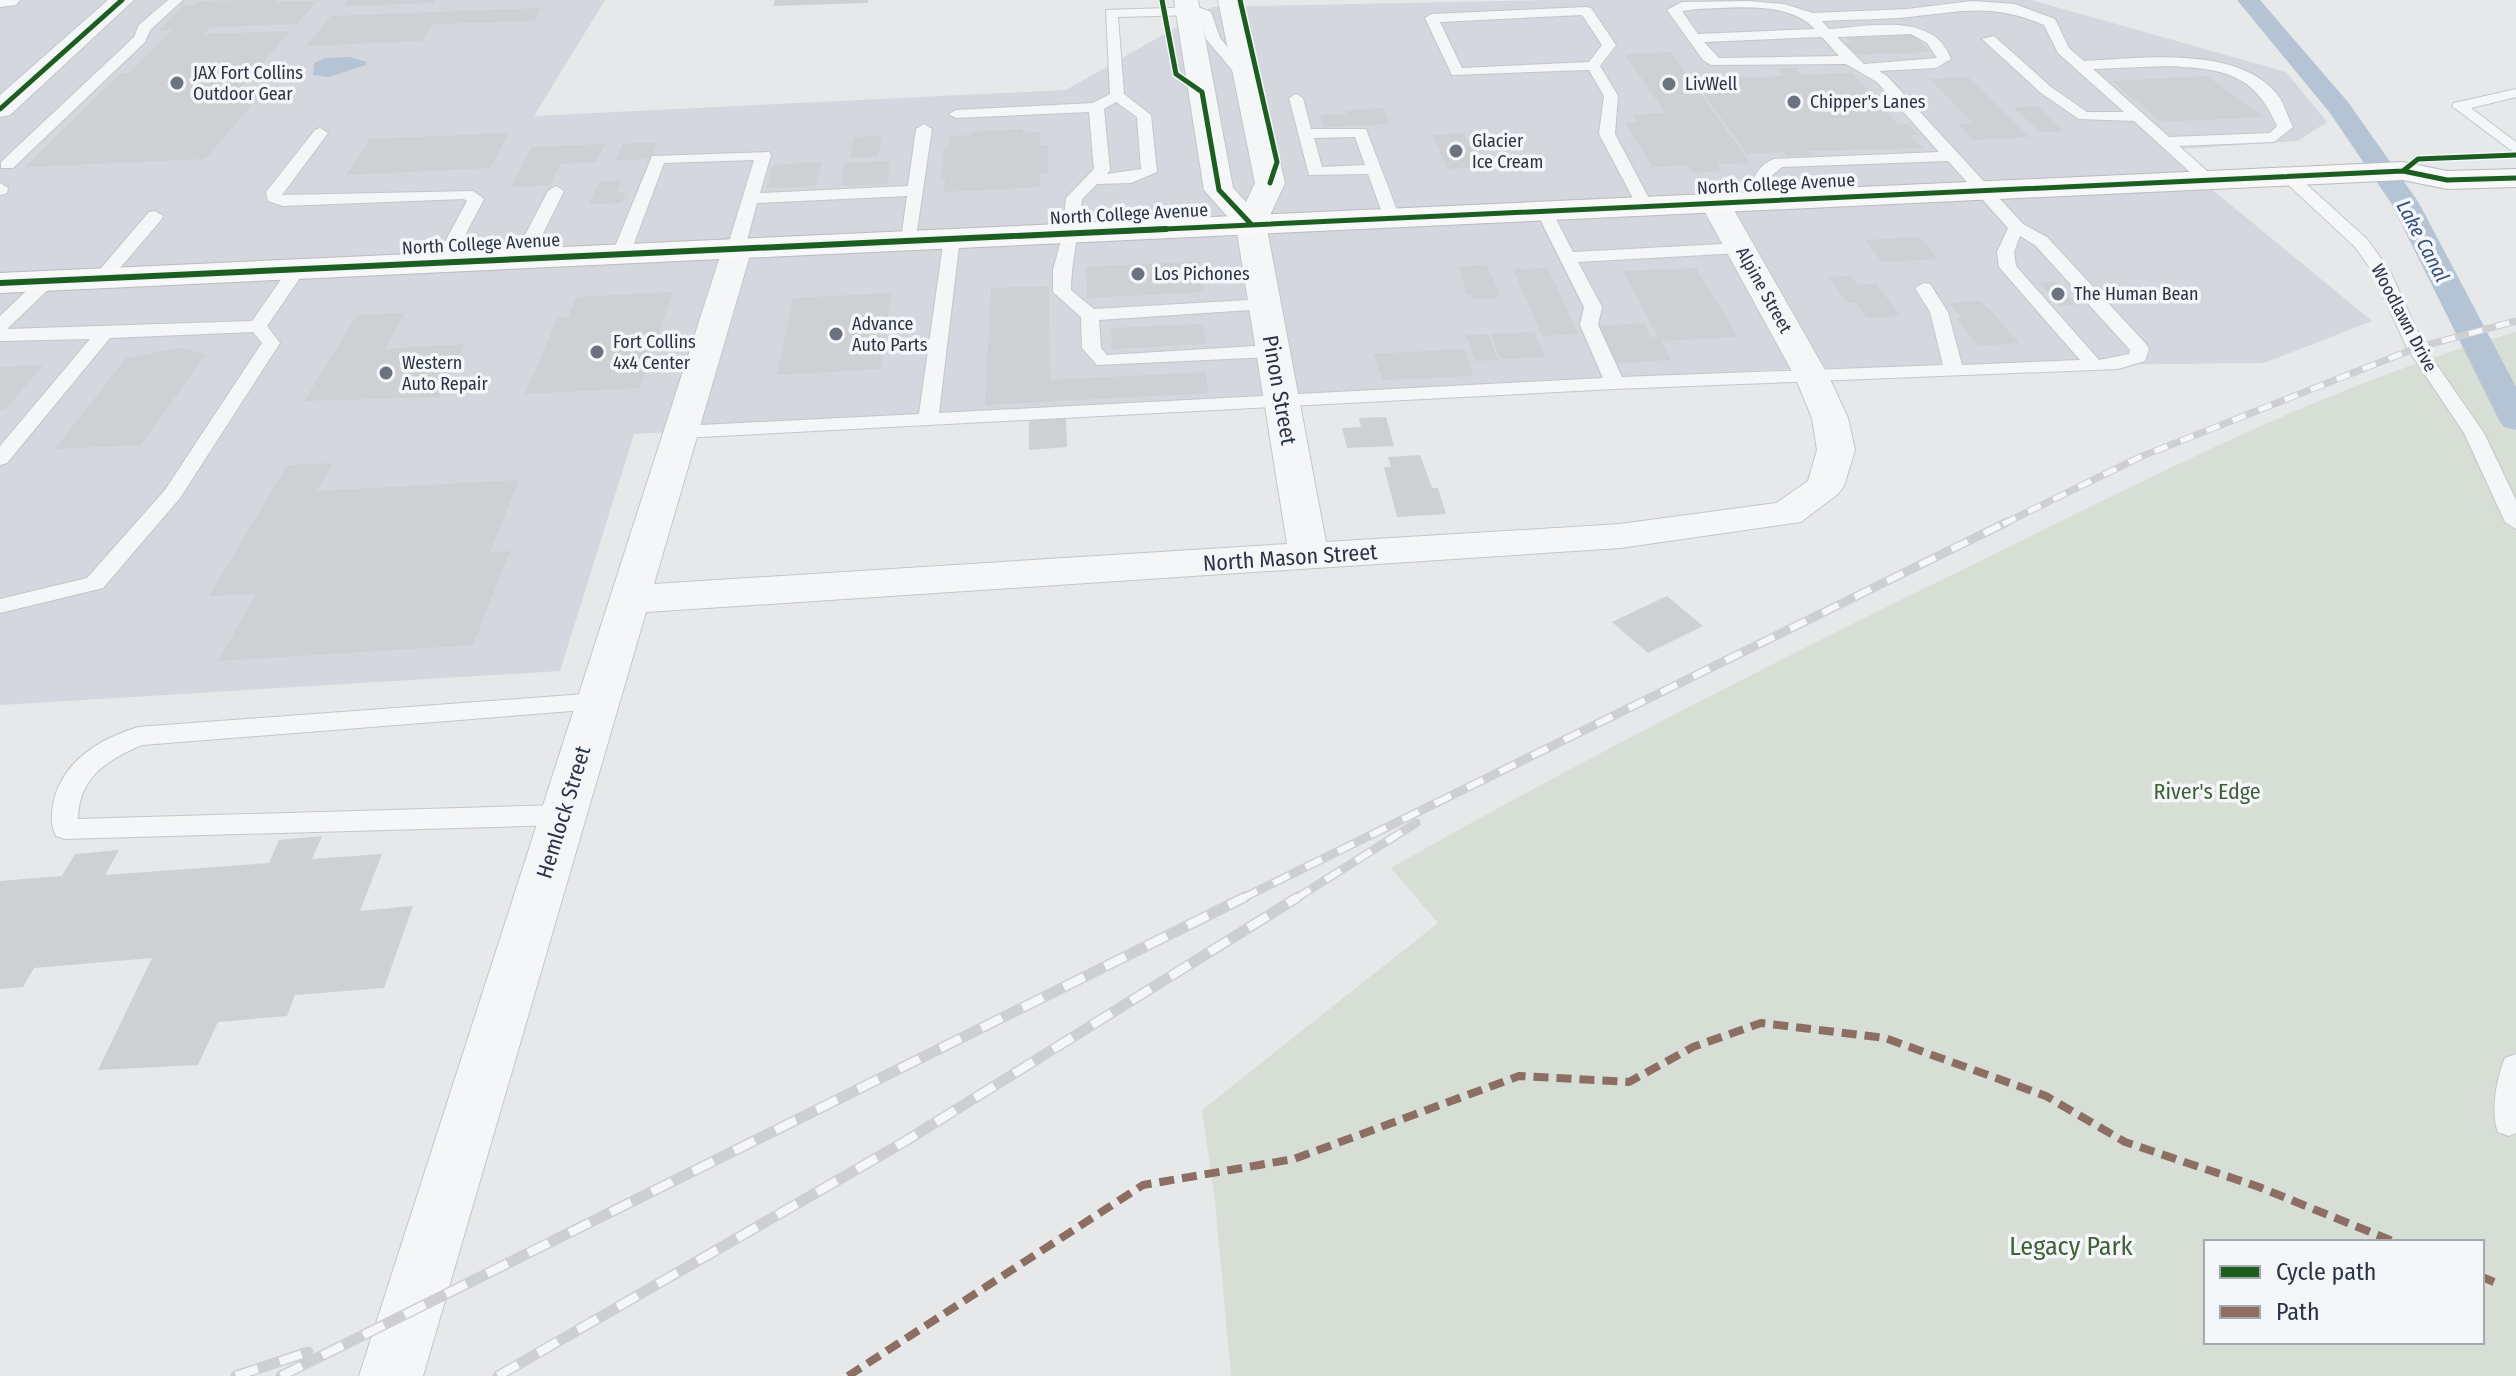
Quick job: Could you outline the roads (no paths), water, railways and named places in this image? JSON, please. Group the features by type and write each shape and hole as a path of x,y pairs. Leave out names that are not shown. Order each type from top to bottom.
{"highway":[{"name":"North College Avenue","path":"2403,171 2418,159 2516,152"},
{"name":"North College Avenue","path":"0,283 2355,173 2403,171 2447,180 2516,178"}],"street":[{"path":"0,0 8,0"},
{"path":"0,109 122,0"},
{"path":"1187,5 1219,190 1251,224 1270,183 1230,0"},
{"name":"Alpine Street","path":"1715,203 1812,377"},
{"name":"Pinon Street","path":"1251,224 1309,556"},
{"name":"Hemlock Street","path":"391,1376 736,248"},
{"name":"North Mason Street","path":"631,599 1620,536 1787,514 1825,486 1836,450 1830,418 1812,377"}],"lane":[{"path":"2,167 140,39 144,28 176,0"},
{"path":"681,432 1615,383 2094,365 2138,357 2140,349 2041,241 2017,228 1882,79 1855,64 1826,34 1811,17 1798,8 1781,4 1677,7 1675,13 1708,57 1724,64 1855,64 1936,64 1944,59 1942,48 1924,33 1912,30 1826,34 1694,38"},
{"path":"1117,96 1111,13 1187,5 1206,15 1213,39 1248,80"},
{"path":"1811,17 1907,13 1951,6 2015,8 2050,22 2063,50 2208,180"},
{"path":"1586,11 1609,45 1593,66 1457,72 1432,18 1586,11"},
{"path":"1989,39 2046,90 2084,116 2137,117"},
{"path":"2079,66 2168,62 2236,70 2253,79 2282,114 2285,127 2274,137 2165,142"},
{"path":"1593,66 1611,96 1607,134 1645,206"},
{"path":"2516,93 2459,106 2516,152"},
{"path":"956,114 1096,107 1117,96"},
{"path":"1095,179 1131,178 1149,172 1144,115 1117,96"},
{"path":"1296,98 1315,172 1372,169"},
{"path":"1096,107 1102,170 1074,198 1071,233 1062,270 1062,292 1090,315 1265,304"},
{"path":"909,240 924,129"},
{"path":"1305,134 1361,132 1392,218"},
{"path":"320,133 274,192 274,198 283,201 467,194 476,199 443,262"},
{"path":"621,254 658,159 763,155 736,248"},
{"path":"1761,200 1760,178 1763,171 1780,162 1952,156"},
{"name":"Woodlawn Drive","path":"2288,176 2361,243 2381,271 2416,348 2474,433 2516,522"},
{"path":"522,258 556,191"},
{"path":"751,198 914,191"},
{"path":"1544,211 1593,307 1589,325 1615,383"},
{"path":"102,278 155,216"},
{"path":"2017,228 2009,239 2004,261 2094,365"},
{"path":"928,419 952,238"},
{"path":"1569,257 1741,248"},
{"path":"258,326 297,269"},
{"path":"0,326 48,280"},
{"path":"1924,288 1939,312 1954,372"},
{"path":"1090,315 1091,350 1094,357 1104,361 1273,351"},
{"path":"0,335 258,326"},
{"path":"0,606 95,583 173,494 271,343 258,326"},
{"path":"0,459 105,333"},
{"path":"561,815 65,829 63,804 74,779 102,751 138,736 598,701"},
{"path":"2509,1122 2516,1067"}],"water":[{"path":"350,57 367,62 366,65 329,77 313,75 314,63 325,58"}],"waterway":[{"name":"Lake Canal","path":"2248,0 2339,108 2405,203 2516,420"}],"railway":[{"path":"2003,524 2140,457 2416,348 2516,321"},
{"path":"1241,899 2007,522"},
{"path":"1295,899 1416,823"},
{"path":"281,1376 1245,897"},
{"path":"498,1376 904,1142 1298,897"},
{"path":"236,1376 308,1352"}],"place":[{"name":"JAX Fort Collins Outdoor Gear","path":"177,83"},
{"name":"LivWell","path":"1669,84"},
{"name":"Chipper's Lanes","path":"1794,102"},
{"name":"Glacier Ice Cream","path":"1456,151"},
{"name":"Los Pichones","path":"1138,274"},
{"name":"The Human Bean","path":"2058,294"},
{"name":"Advance Auto Parts","path":"836,334"},
{"name":"Fort Collins 4x4 Center","path":"597,352"},
{"name":"Western Auto Repair","path":"386,373"}],"park label":[{"name":"River's Edge","path":"2207,791"},
{"name":"Legacy Park","path":"2071,1246"}]}
